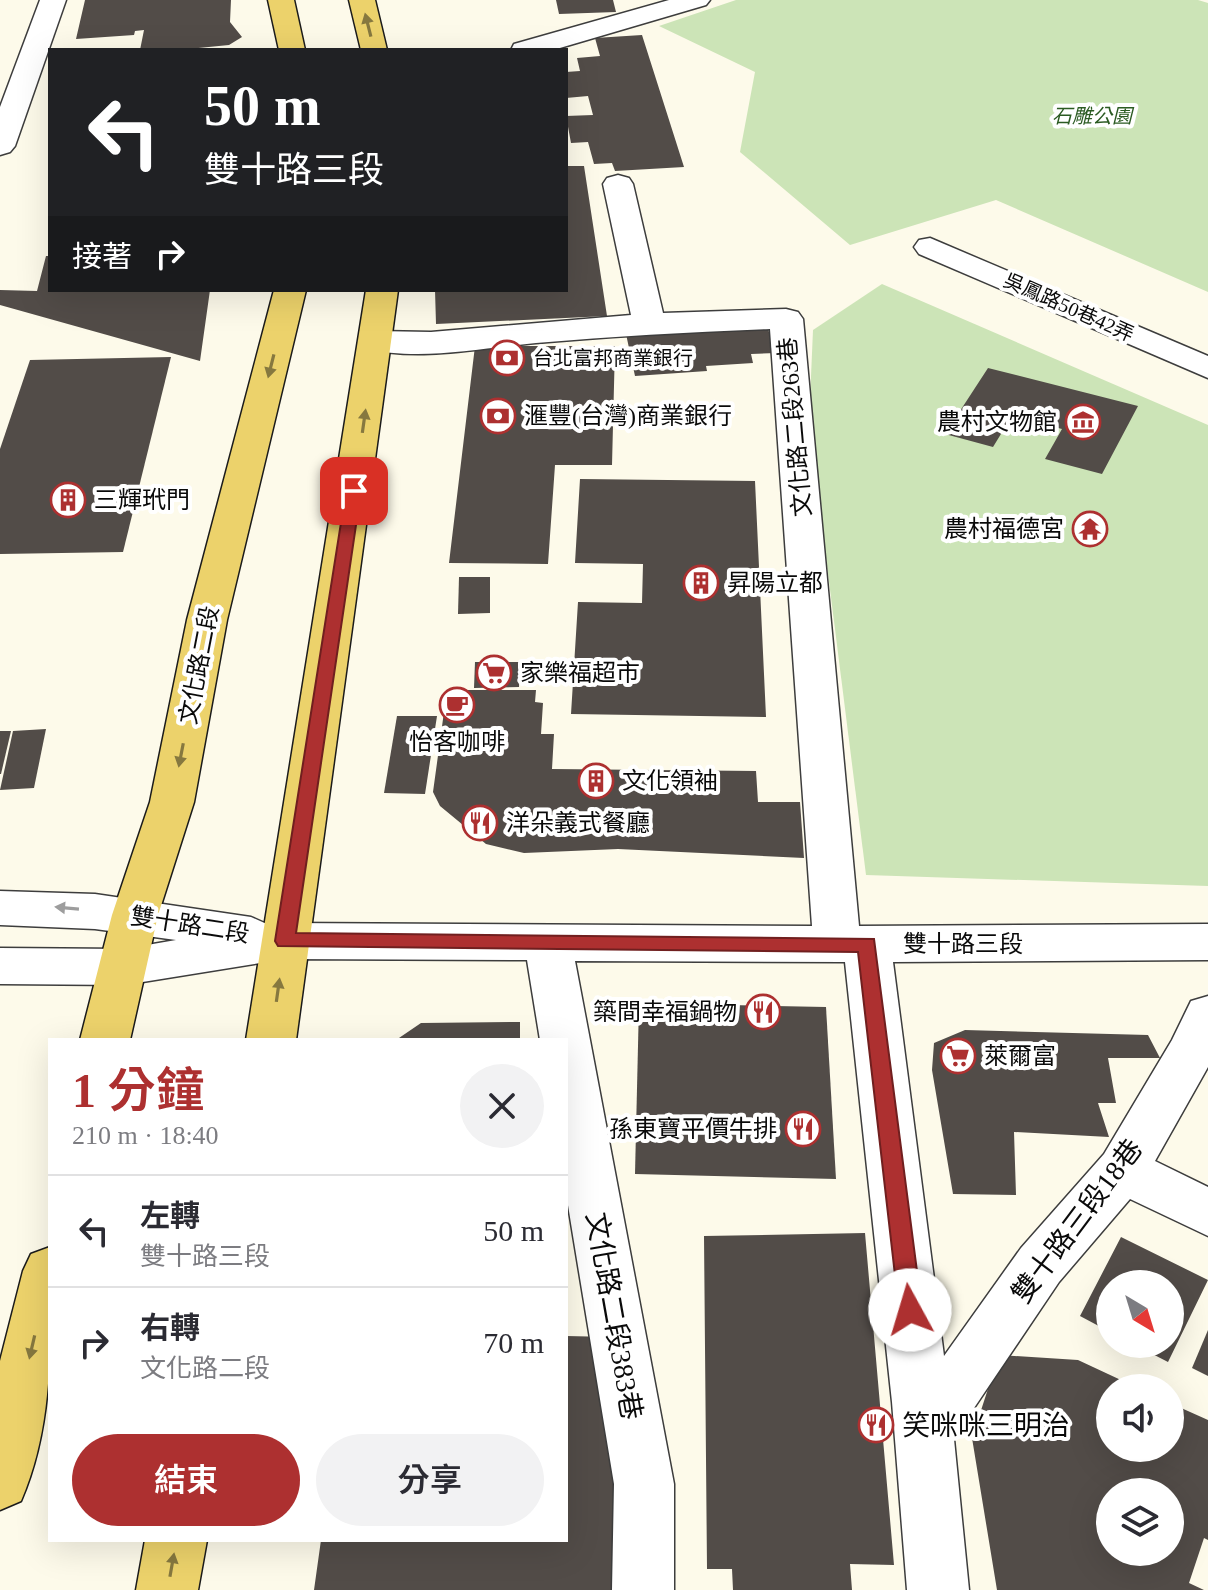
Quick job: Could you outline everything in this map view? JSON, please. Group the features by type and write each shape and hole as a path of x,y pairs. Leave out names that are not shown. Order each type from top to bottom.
{"main road":[{"path":"281,0 292,48"},
{"path":"362,0 374,48"},
{"name":"文化路二段","path":"106,1038 135,915 172,802 207,620 289,292"},
{"path":"271,1038 382,292"},
{"path":"0,1481 48,1279"},
{"path":"167,1590 176,1542"}],"street":[{"path":"0,146 53,0"},
{"path":"531,48 684,2"},
{"path":"618,184 649,323"},
{"name":"吳鳳路50巷42弄","path":"930,247 1208,368"},
{"name":"文化路二段263巷","path":"376,341 431,342 649,323 786,319 852,944"},
{"name":"雙十路二段","path":"0,908 56,907 135,915 285,941"},
{"name":"雙十路二段","path":"0,966 124,967 285,941"},
{"name":"雙十路三段","path":"285,941 1208,942"},
{"name":"文化路二段383巷","path":"548,942 565,1038"},
{"path":"852,944 921,1402 938,1590"},
{"name":"雙十路三段18巷","path":"921,1402 952,1392 1040,1265 1123,1170 1193,1048 1208,1015"},
{"name":"文化路二段383巷","path":"568,1053 644,1484 643,1590"},
{"path":"1123,1170 1208,1213"}],"green space":[{"name":"石雕公園","path":"736,0 1198,0 1208,3 1208,292 996,200 850,245 740,152 755,72 659,26"},
{"path":"882,284 1208,425 1208,886 866,875 809,423 813,330"}],"building":[{"path":"85,0 231,0 230,22 242,37 229,45 198,48 140,48 144,30 135,31 134,35 76,39"},
{"path":"556,0 613,0 616,12 559,14"},
{"path":"642,35 684,167 615,171 612,163 594,164 588,142 571,143 568,116 593,115 588,96 568,98 568,72 580,71 577,58 600,56 595,38"},
{"path":"568,166 584,166 607,316 436,324 435,292 568,292"},
{"path":"48,256 48,292 210,292 200,361 0,305 0,290 37,291"},
{"path":"767,326 776,353 751,354 753,363 706,366 707,371 635,376 626,334"},
{"path":"475,346 615,346 612,465 555,465 548,564 449,563"},
{"name":"三輝玳門","path":"171,357 123,552 0,554 0,449 30,360"},
{"name":"農村文物館","path":"988,368 1138,406 1102,474 1045,459 1062,429 1012,416 993,447 945,434"},
{"name":"昇陽立都","path":"580,479 755,481 766,717 571,714 578,602 642,603 643,564 575,563"},
{"path":"459,577 490,577 490,613 458,614"},
{"path":"475,662 520,662 519,687 474,688"},
{"name":"文化領袖","path":"447,690 536,690 535,702 543,703 541,734 554,734 552,769 756,771 758,802 800,802 804,858 618,849 524,853 486,844 440,806 433,792"},
{"path":"397,716 437,716 425,794 384,793"},
{"path":"46,729 34,788 0,790 13,731"},
{"path":"0,731 11,731 1,774 0,774"},
{"path":"639,1003 826,1007 836,1179 635,1174"},
{"path":"520,1022 520,1038 399,1038 421,1023"},
{"path":"965,1030 1148,1035 1160,1058 1108,1058 1116,1103 1098,1103 1109,1137 1014,1132 1016,1195 953,1194 932,1070 934,1043"},
{"path":"865,1233 894,1565 850,1564 852,1590 733,1590 732,1569 707,1569 704,1236"},
{"path":"1121,1237 1208,1280 1184,1329 1184,1270 1104,1270"},
{"path":"1096,1285 1096,1325 1080,1316"},
{"path":"1208,1330 1208,1376 1192,1368"},
{"path":"568,1336 611,1337 617,1390 612,1590 314,1590 321,1542 568,1542"},
{"path":"999,1355 1078,1360 1108,1374 1096,1374 1096,1462 1184,1462 1184,1409 1208,1420 1208,1540 1204,1538 1189,1583 1204,1590 997,1590 972,1438"}],"place":[{"name":"台北富邦商業銀行","path":"507,358"},
{"name":"滙豐(台灣)商業銀行","path":"498,416"},
{"name":"農村文物館","path":"1083,422"},
{"name":"三輝玳門","path":"68,500"},
{"name":"農村福德宮","path":"1090,529"},
{"name":"昇陽立都","path":"701,583"},
{"name":"家樂福超市","path":"494,673"},
{"name":"怡客咖啡","path":"457,705"},
{"name":"文化領袖","path":"596,781"},
{"name":"洋朵義式餐廳","path":"480,823"},
{"name":"築間幸福鍋物","path":"763,1012"},
{"name":"萊爾富","path":"958,1056"},
{"name":"孫東寶平價牛排","path":"803,1129"},
{"name":"笑咪咪三明治","path":"876,1425"}],"route":[{"path":"354,491 285,941 867,944 910,1310"}]}
